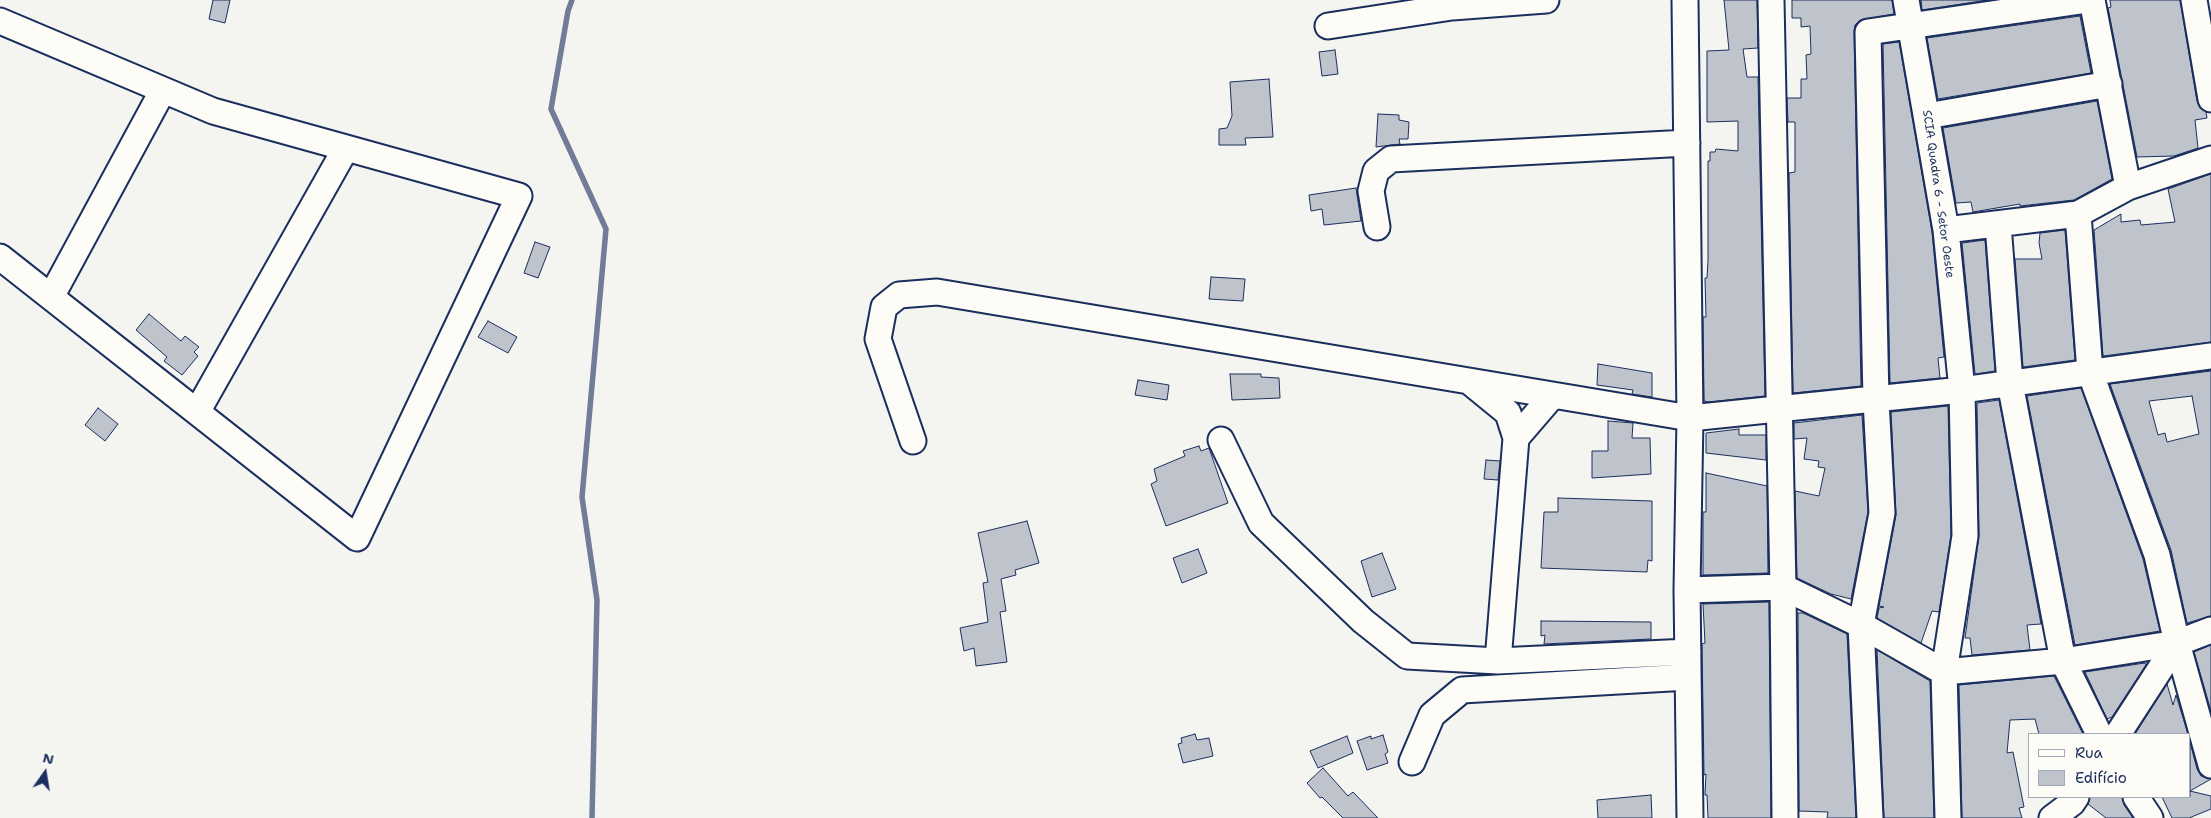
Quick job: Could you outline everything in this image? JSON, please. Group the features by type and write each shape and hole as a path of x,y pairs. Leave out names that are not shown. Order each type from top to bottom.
{"street":[{"path":"1328,26 1452,7 1546,0"},
{"path":"1685,0 1690,418 1687,590 1690,818"},
{"path":"1771,0 1783,587 1785,818"},
{"name":"SCIA Quadra 6 - Setor Oeste","path":"1906,0 1946,230 1962,390 1965,536 1944,672 1948,818"},
{"path":"1870,818 1861,625 1882,513 1876,400 1868,32 2090,0 2109,84 2128,187"},
{"path":"2194,0 2211,99"},
{"path":"0,21 213,111 519,196 357,538 0,257"},
{"path":"1927,116 2109,84"},
{"path":"51,297 163,90"},
{"path":"1377,227 1371,191 1376,171 1391,159 1687,143"},
{"path":"197,412 346,148"},
{"path":"1946,230 2078,214 2128,187 2211,159"},
{"path":"2078,214 2090,372 2157,555 2177,643 2211,765"},
{"path":"1998,224 2010,382 2064,661 2099,733"},
{"path":"913,441 878,340 884,308 899,295 937,292 1690,418 1962,390 2211,356"},
{"path":"1468,381 1508,413 1516,438 1498,661"},
{"path":"1516,438 1553,395"},
{"path":"1222,440 1261,523 1362,622 1406,656 1498,661 1688,652"},
{"path":"1687,590 1783,587 1861,625 1944,672 2064,661 2177,643 2211,630"},
{"path":"2119,733 2177,643"},
{"path":"1412,762 1432,715 1462,690 1688,677"},
{"path":"2137,798 2150,818"},
{"path":"2052,818 2076,806"}],"building":[{"path":"213,0 230,0 225,23 209,19"},
{"path":"1724,0 1757,0 1758,48 1743,49 1747,77 1758,77 1765,396 1709,402 1704,401 1703,317 1706,317 1705,278 1707,278 1708,260 1708,161 1710,161 1710,152 1715,152 1716,149 1738,151 1738,121 1707,122 1707,51 1729,50"},
{"path":"1792,0 1892,0 1894,14 1860,20 1855,25 1854,32 1861,386 1793,393 1789,173 1795,172 1795,122 1788,122 1787,98 1801,98 1801,79 1807,79 1806,55 1811,54 1810,26 1801,27 1801,18 1792,18"},
{"path":"1921,0 1988,0 1922,10"},
{"path":"2110,0 2180,0 2197,101 2200,108 2206,112 2207,118 2195,120 2198,148 2174,156 2137,157 2108,8 2111,7"},
{"path":"2080,16 2091,73 1938,99 1927,38"},
{"path":"1899,42 1932,232 1944,357 1938,358 1940,378 1890,383 1883,44"},
{"path":"1335,50 1338,74 1322,76 1319,52"},
{"path":"1269,79 1273,137 1245,138 1246,145 1219,145 1219,129 1227,128 1232,116 1230,82"},
{"path":"2097,101 2112,179 2074,200 2020,206 2020,204 1973,212 1971,202 1956,203 1943,128"},
{"path":"1378,114 1399,115 1399,120 1409,122 1408,139 1399,139 1400,144 1376,147"},
{"path":"2211,174 2211,342 2103,356 2094,230 2121,214 2121,222 2140,220 2141,225 2175,222 2168,189"},
{"path":"1356,188 1361,221 1324,225 1322,209 1311,211 1309,195"},
{"path":"2065,230 2075,360 2023,367 2015,259 2042,259 2039,243 2040,233"},
{"path":"1985,240 1995,371 1975,374 1962,243"},
{"path":"535,242 550,247 538,278 524,273"},
{"path":"1211,277 1245,279 1243,301 1209,299"},
{"path":"149,314 181,341 185,336 199,347 194,352 198,356 182,375 164,361 167,357 136,330"},
{"path":"488,321 517,337 508,353 478,337"},
{"path":"1598,364 1652,373 1652,397 1632,394 1633,390 1597,385"},
{"path":"2211,371 2211,616 2187,623 2171,550 2110,384","holes":["2192,396 2199,434 2167,442 2165,433 2158,435 2149,401"]},
{"path":"1230,374 1261,374 1261,377 1279,378 1280,398 1232,400"},
{"path":"1138,380 1169,385 1167,400 1135,395"},
{"path":"2081,388 2143,559 2160,631 2075,645 2027,396"},
{"path":"1999,400 2041,624 2027,625 2030,650 1972,655 1970,638 1965,638 1979,536 1977,403"},
{"path":"1948,406 1951,535 1939,612 1932,611 1921,643 1877,618 1879,608 1884,607 1879,606 1896,515 1891,412"},
{"path":"98,408 118,424 105,441 85,425"},
{"path":"1862,415 1868,512 1851,599 1831,594 1797,578 1795,491 1819,496 1825,468 1818,467 1819,461 1804,459 1807,438 1794,439 1794,423"},
{"path":"1608,421 1633,423 1632,438 1650,438 1651,474 1592,478 1592,451 1608,451"},
{"path":"1739,429 1739,435 1766,435 1766,460 1706,453 1706,433"},
{"path":"1199,446 1201,451 1209,448 1228,503 1166,526 1151,484 1157,481 1154,469 1185,456 1183,451"},
{"path":"1486,460 1500,461 1498,480 1484,479"},
{"path":"1706,473 1767,486 1768,573 1703,575 1703,512 1706,512"},
{"path":"1558,498 1652,501 1652,561 1648,560 1647,572 1541,568 1544,512 1558,512"},
{"path":"1027,521 1039,563 1015,570 1016,575 1001,579 1006,611 1000,612 1007,662 976,666 974,648 964,651 960,628 988,622 983,583 988,582 978,533"},
{"path":"1198,549 1207,573 1182,583 1173,558"},
{"path":"1382,553 1396,589 1372,597 1361,561"},
{"path":"1769,602 1771,818 1708,818 1707,795 1705,795 1706,774 1704,775 1702,644 1705,643 1703,604"},
{"path":"1798,613 1803,613 1847,634 1856,818 1827,818 1828,812 1799,811"},
{"path":"1541,621 1651,622 1651,639 1544,644 1545,635 1541,636"},
{"path":"2211,645 2211,711 2194,652"},
{"path":"1877,650 1930,681 1934,818 1884,818"},
{"path":"2145,663 2146,665 2112,717 2107,719 2085,672"},
{"path":"2054,676 2082,733 2039,733 2035,719 2010,720 2007,753 2013,752 2024,807 2019,808 2022,818 1962,818 1959,685"},
{"path":"2167,684 2173,705 2176,695 2188,733 2136,733"},
{"path":"1195,734 1197,740 1209,738 1213,756 1183,763 1178,744 1182,743 1181,738"},
{"path":"1383,735 1388,752 1385,754 1388,763 1367,770 1357,741 1371,736 1371,739"},
{"path":"1347,736 1353,753 1318,768 1310,751"},
{"path":"2191,746 2197,769 2201,776 2211,779 2191,790"},
{"path":"1323,768 1348,796 1353,792 1378,818 1343,818 1322,797 1320,798 1307,783"},
{"path":"2191,791 2211,796 2211,809 2189,818 2172,818 2162,798 2191,798"},
{"path":"1651,795 1652,818 1598,818 1597,800"},
{"path":"2090,798 2122,798 2124,805 2133,818 2106,818 2088,804"}],"waterway":[{"path":"572,0 568,11 551,109 606,229 582,497 597,600 592,818"}]}
